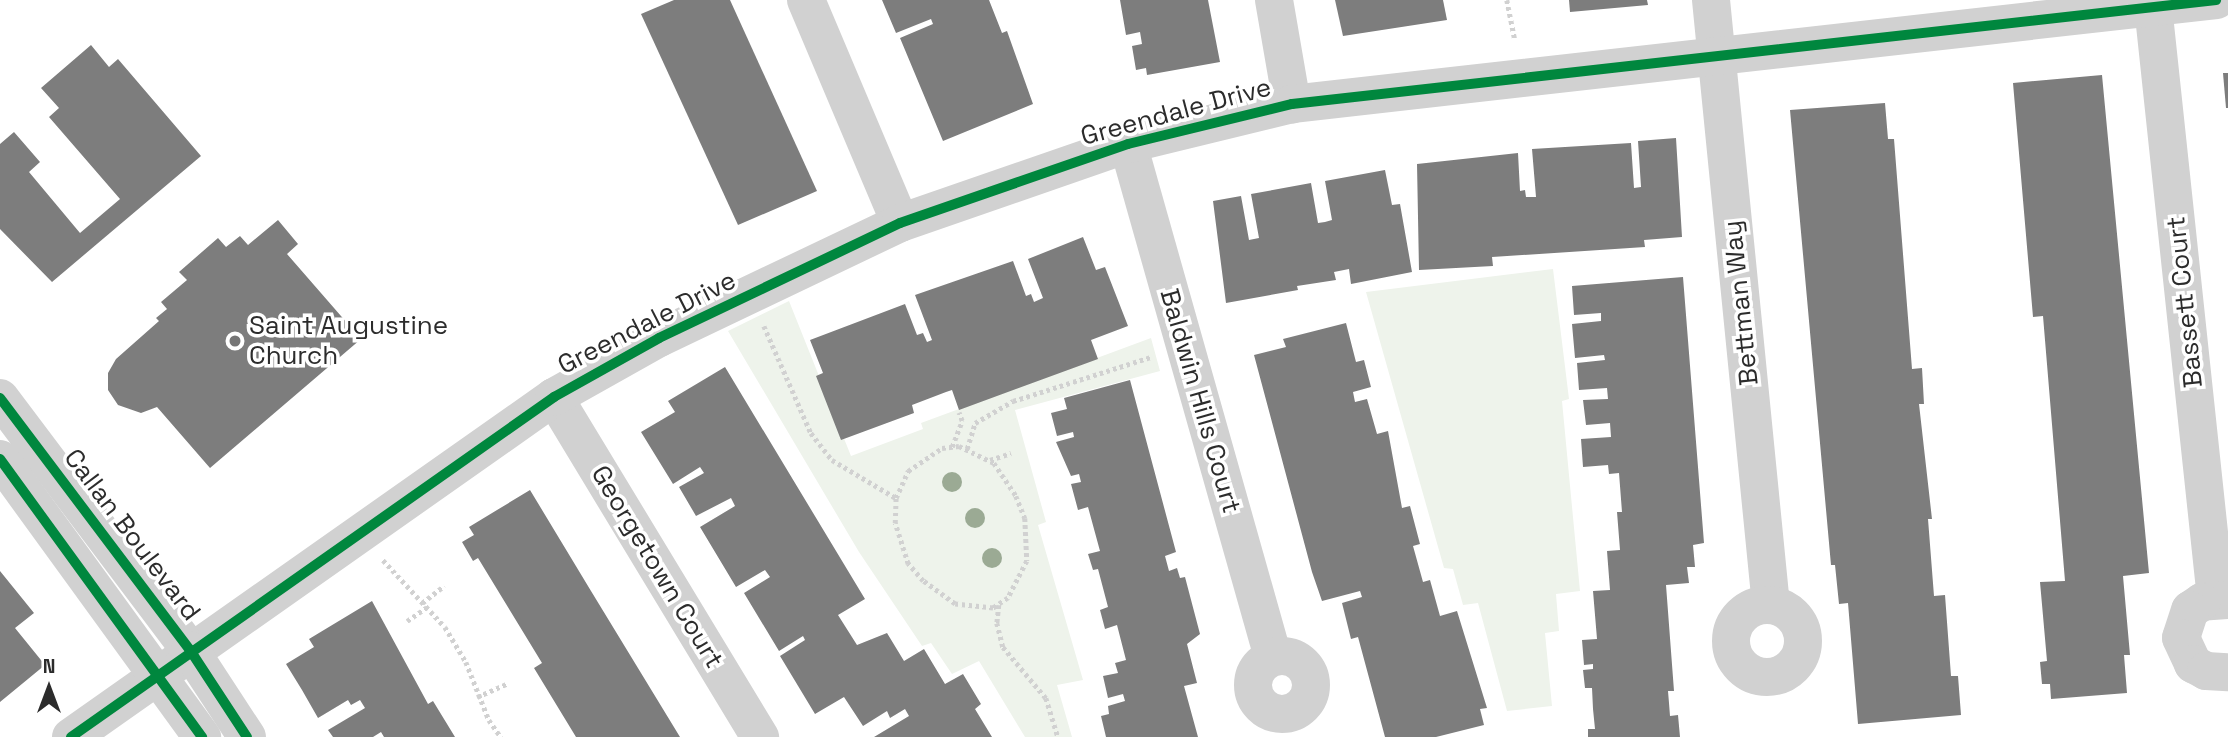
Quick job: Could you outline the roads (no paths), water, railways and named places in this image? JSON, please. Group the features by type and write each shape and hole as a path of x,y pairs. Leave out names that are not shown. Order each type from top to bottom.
{"street":[{"path":"806,0 900,223"},
{"path":"1274,0 1292,104"},
{"name":"Bettman Way","path":"1711,0 1771,605"},
{"name":"Greendale Drive","path":"71,737 190,650 554,397 660,338 900,223 1128,145 1292,104 1716,54 2216,0"},
{"name":"Bassett Court","path":"2153,6 2222,599 2190,610 2180,638 2193,664 2206,671 2228,672"},
{"name":"Baldwin Hills Court","path":"1128,145 1273,657"},
{"name":"Georgetown Court","path":"554,397 760,737"},
{"name":"Callan Boulevard","path":"0,398 190,650 247,737"},
{"path":"0,459 160,674 202,737"}],"place":[{"name":"Saint Augustine Church","path":"235,341"}]}
